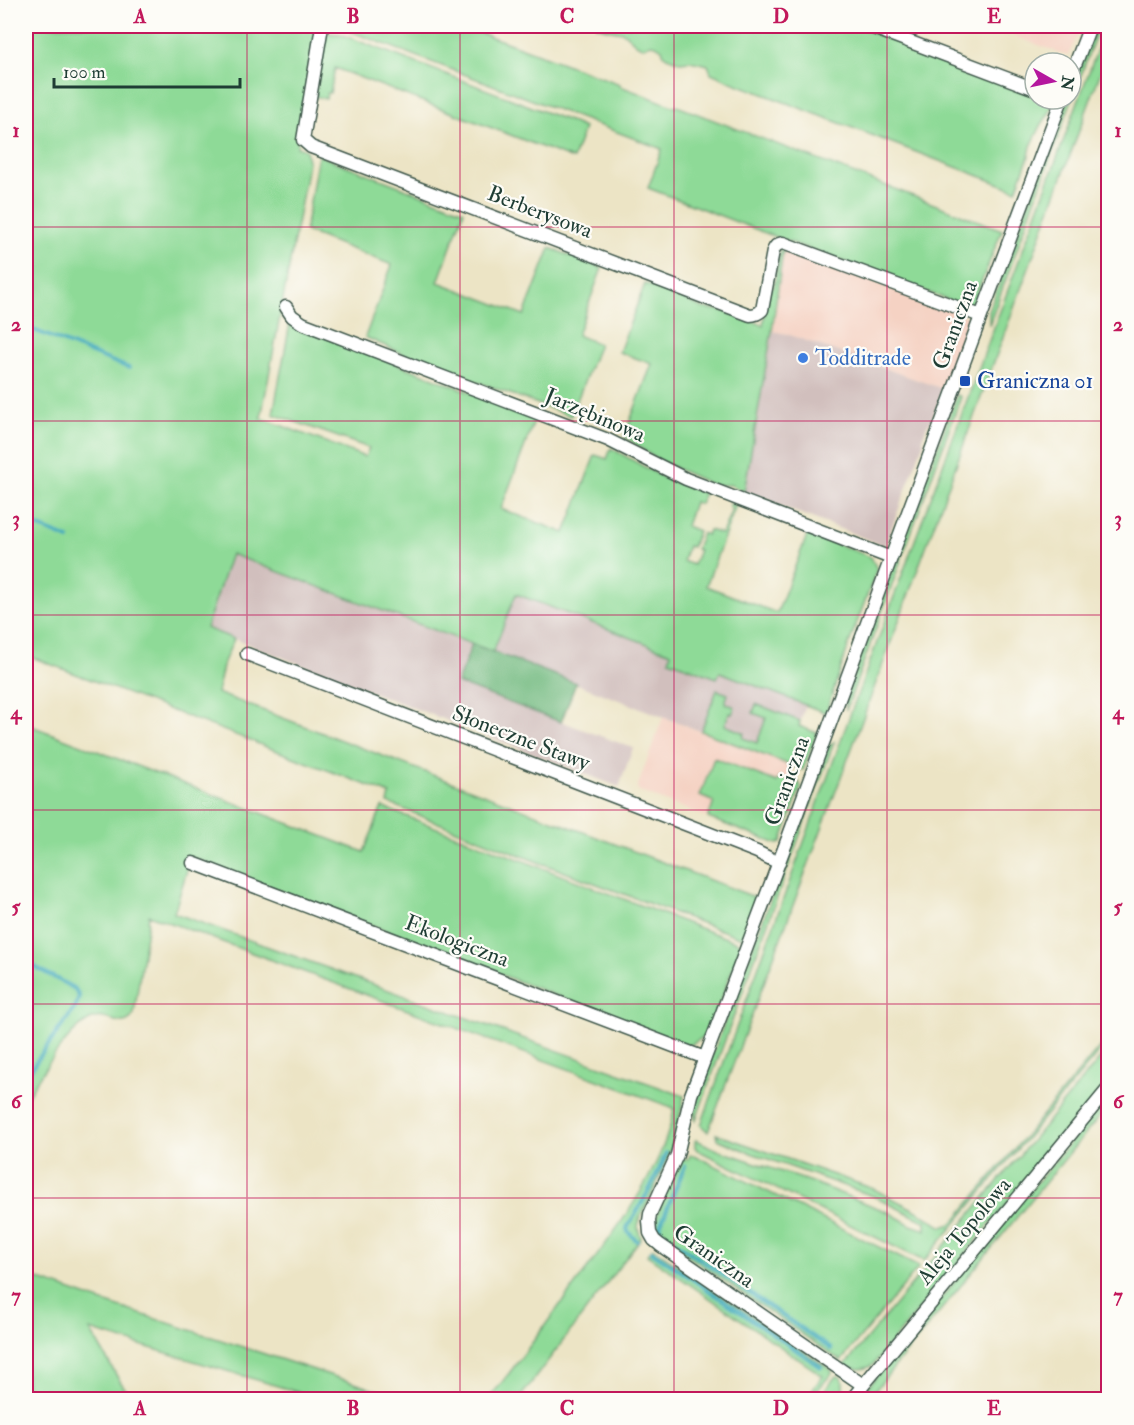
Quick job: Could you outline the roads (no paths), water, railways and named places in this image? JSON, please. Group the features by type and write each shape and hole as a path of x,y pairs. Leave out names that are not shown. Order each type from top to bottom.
{"street":[{"name":"Berberysowa","path":"322,26 303,140 311,147 755,315 762,310 775,246 780,243 981,316"},
{"path":"868,26 1023,84"},
{"path":"1080,51 1090,26"},
{"name":"Graniczna","path":"863,1385 660,1245 652,1236 649,1227 650,1214 677,1155 691,1095 1058,111"},
{"name":"Jarzębinowa","path":"286,307 292,316 302,323 608,440 686,479 891,558"},
{"name":"Słoneczne Stawy","path":"247,654 757,852 779,863"},
{"name":"Ekologiczna","path":"193,864 705,1058"},
{"name":"Aleja Topolowa","path":"851,1400 1108,1089"}],"waterway":[{"path":"26,41 31,26"},
{"path":"26,327 129,368"},
{"path":"26,522 69,539"},
{"path":"26,962 75,989 79,996 76,1006 26,1076"},
{"path":"637,1241 627,1228 653,1182 666,1153"},
{"path":"685,1166 659,1228 662,1233 831,1349"},
{"path":"651,1251 821,1367"}],"place":[{"name":"Todditrade","path":"803,358"},
{"name":"Graniczna 01","path":"965,381"}]}
